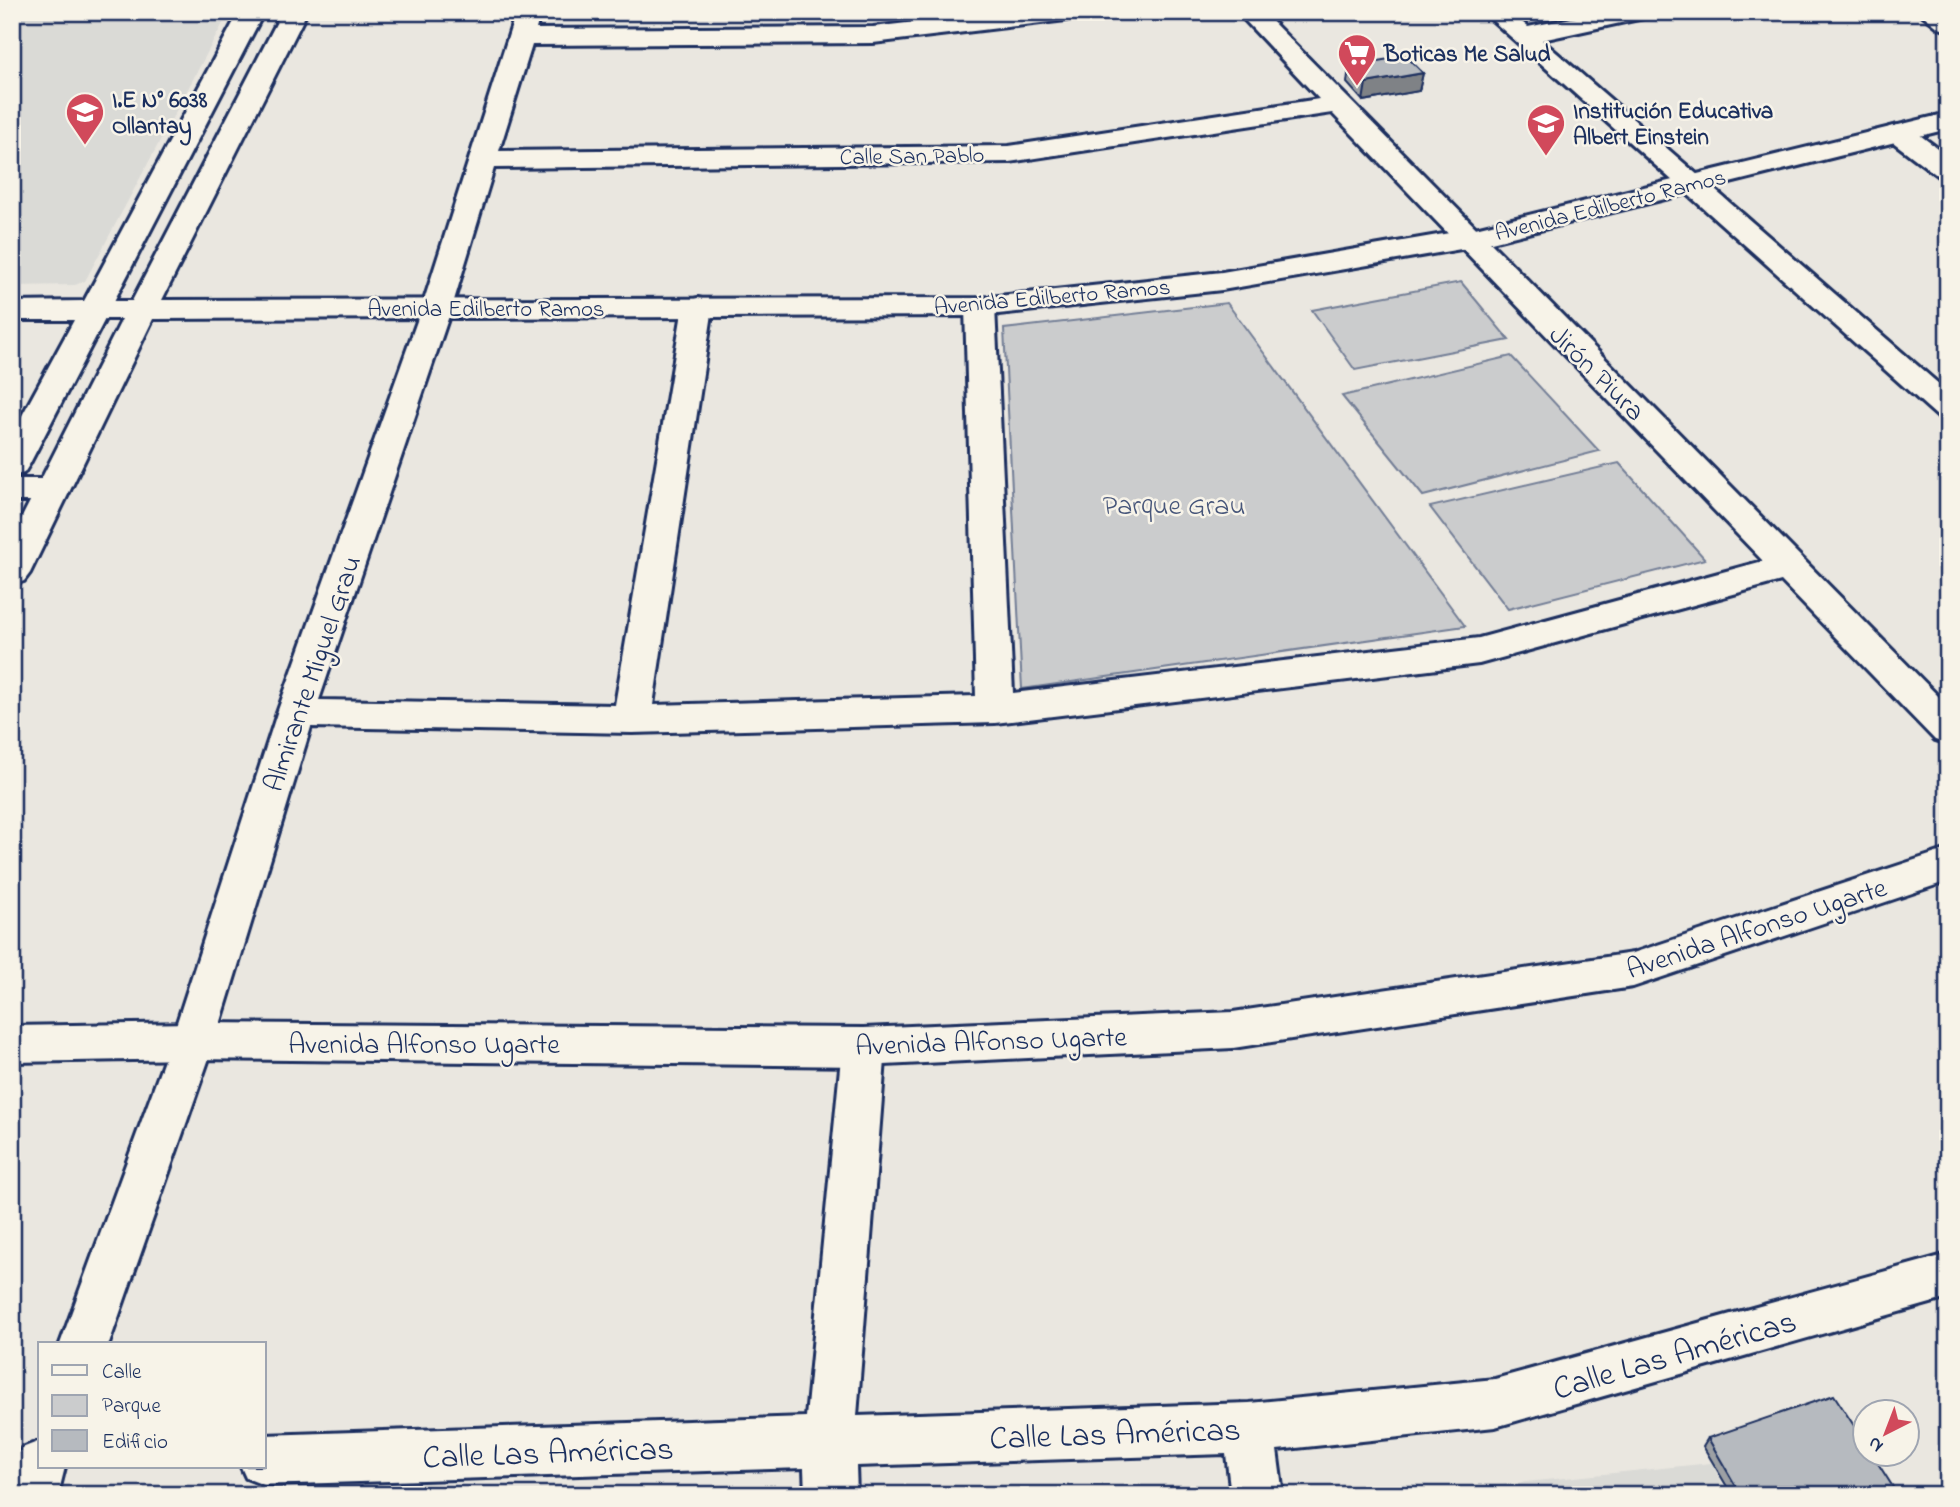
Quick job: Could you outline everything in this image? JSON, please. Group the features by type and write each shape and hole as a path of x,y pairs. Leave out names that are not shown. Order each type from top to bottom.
{"street":[{"path":"12,465 252,12"},
{"path":"12,573 141,312 295,12"},
{"path":"524,25 873,35 1066,12"},
{"name":"Jirón Piura","path":"1249,12 1467,239 1948,730"},
{"path":"1495,12 1948,409"},
{"path":"1522,36 1639,12"},
{"path":"1931,12 1948,23"},
{"name":"Almirante Miguel Grau","path":"85,1342 193,1041 296,713 437,307 524,25"},
{"path":"206,97 250,100"},
{"name":"Calle San Pablo","path":"481,160 1009,155 1339,104"},
{"name":"Avenida Edilberto Ramos","path":"12,312 437,307 980,307 1222,281 1467,239 1948,121"},
{"path":"1899,133 1948,170"},
{"path":"632,719 698,307"},
{"path":"980,307 995,709"},
{"path":"12,490 53,491"},
{"path":"296,713 632,719 995,709 1479,651 1752,578 1789,565"},
{"name":"Avenida Alfonso Ugarte","path":"12,1044 193,1041 864,1047 1234,1030 1633,970 1948,865"},
{"path":"831,1495 829,1442 864,1047"},
{"name":"Calle Las Américas","path":"266,1460 1249,1428 1494,1403 1948,1276"},
{"path":"1249,1428 1257,1495"},
{"path":"32,1495 40,1468"}],"shaded area":[{"name":"I.E N° 6038 Ollantay","path":"12,12 229,12 85,281 75,285 12,286"},
{"path":"1711,1463 1729,1495 1400,1495"}],"green space":[{"path":"1461,282 1509,340 1355,370 1312,310"},
{"name":"Parque Grau","path":"1227,303 1465,626 1022,689 1004,329"},
{"path":"1511,356 1599,451 1423,496 1342,396"},
{"path":"1619,463 1705,559 1508,609 1430,507"}],"building":[{"path":"1406,56 1423,73 1366,83 1349,66"},
{"path":"1834,1395 1852,1423 1852,1468 1881,1468 1898,1495 1741,1495 1708,1438"}],"place":[{"name":"Boticas Me Salud","path":"1357,87"},
{"name":"I.E N° 6038 Ollantay","path":"85,146"},
{"name":"Institución Educativa Albert Einstein","path":"1546,157"}]}
